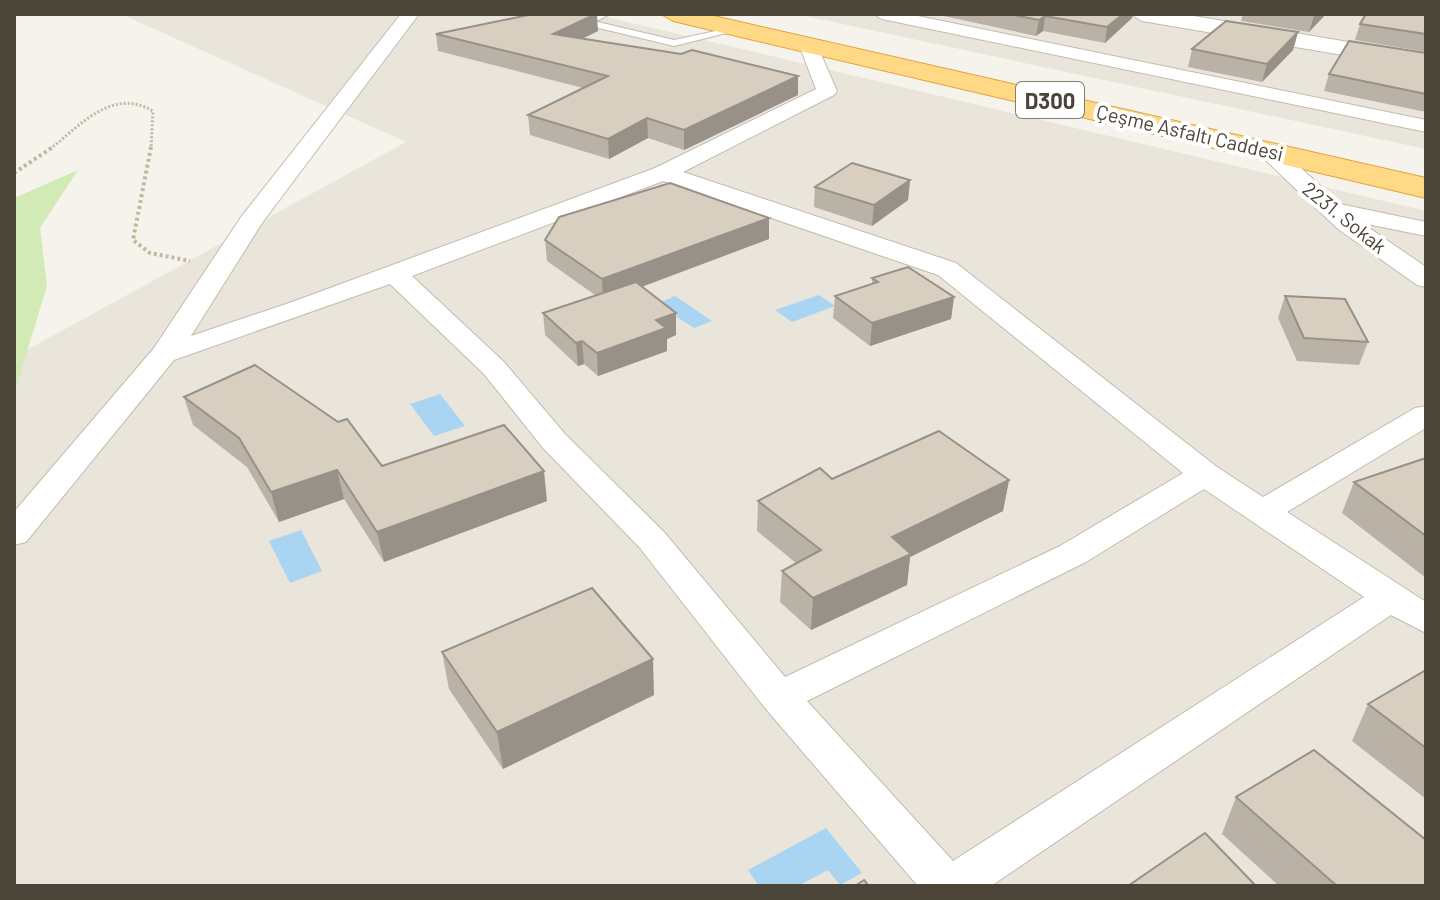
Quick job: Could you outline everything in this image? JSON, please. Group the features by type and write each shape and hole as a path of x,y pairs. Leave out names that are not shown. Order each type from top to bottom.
{"highway":[{"name":"Çeşme Asfaltı Caddesi","path":"673,14 744,22 1426,165"},
{"name":"Çeşme Asfaltı Caddesi","path":"744,22 808,45 1426,188"}],"street":[{"path":"14,534 164,354 226,264 250,222 318,129 410,14"},
{"path":"549,14 593,18"},
{"path":"882,14 1426,126"},
{"path":"1142,14 1198,19 1426,62"},
{"path":"164,354 663,173 827,91 808,45"},
{"name":"2231. Sokak","path":"1268,150 1331,210 1426,279"},
{"path":"663,173 947,269 1205,474 1426,620"},
{"path":"1331,210 1426,229"},
{"path":"394,273 494,368 554,441 652,540 779,697 950,886 1391,597"},
{"path":"1263,512 1426,415"},
{"path":"779,697 1073,554 1205,474"}],"lane":[{"path":"593,18 674,43 744,22"}],"path":[{"path":"14,173 53,148 93,112 117,104 148,107 153,111 154,134 133,240 150,253 226,264"}],"shaded area":[{"path":"121,14 594,14 1426,211 1426,886 14,886 14,357 406,142"},
{"path":"796,14 1426,14 1426,149"}],"green space":[{"path":"78,170 40,228 47,286 14,394 14,198"}],"water":[{"path":"819,295 835,306 792,322 775,310"},
{"path":"675,296 712,321 694,328 657,304"},
{"path":"440,394 465,426 434,436 410,404"},
{"path":"301,530 322,571 290,583 269,541"},
{"path":"826,828 862,873 840,885 828,870 798,886 759,886 748,870"}],"building":[{"path":"533,14 596,14 553,34 681,54 692,50 798,76 684,130 647,118 608,139 528,115 608,76 436,34"},
{"path":"1009,14 1123,14 1107,27 1045,16 1039,20"},
{"path":"1366,14 1426,14 1426,34 1360,24"},
{"path":"1226,21 1298,32 1267,64 1192,49"},
{"path":"1349,41 1426,53 1426,94 1329,74"},
{"path":"852,163 910,180 874,205 815,187"},
{"path":"670,183 769,218 602,279 545,240 559,217"},
{"path":"908,267 954,297 872,323 835,296 878,282 872,278"},
{"path":"636,282 676,313 656,320 666,328 597,353 582,341 576,343 543,313"},
{"path":"1285,296 1345,299 1368,342 1304,338"},
{"path":"255,365 338,422 347,419 382,466 504,425 544,471 377,532 337,470 271,492 239,438 184,397"},
{"path":"939,431 1009,480 892,537 911,554 813,598 782,571 821,550 758,501 820,468 832,479"},
{"path":"1426,458 1426,536 1354,482"},
{"path":"592,588 653,659 497,732 442,652"},
{"path":"1426,670 1426,748 1368,704"},
{"path":"1314,750 1426,840 1426,886 1337,886 1236,797"},
{"path":"1205,833 1256,886 1128,886"},
{"path":"864,880 869,886 855,886"}]}
